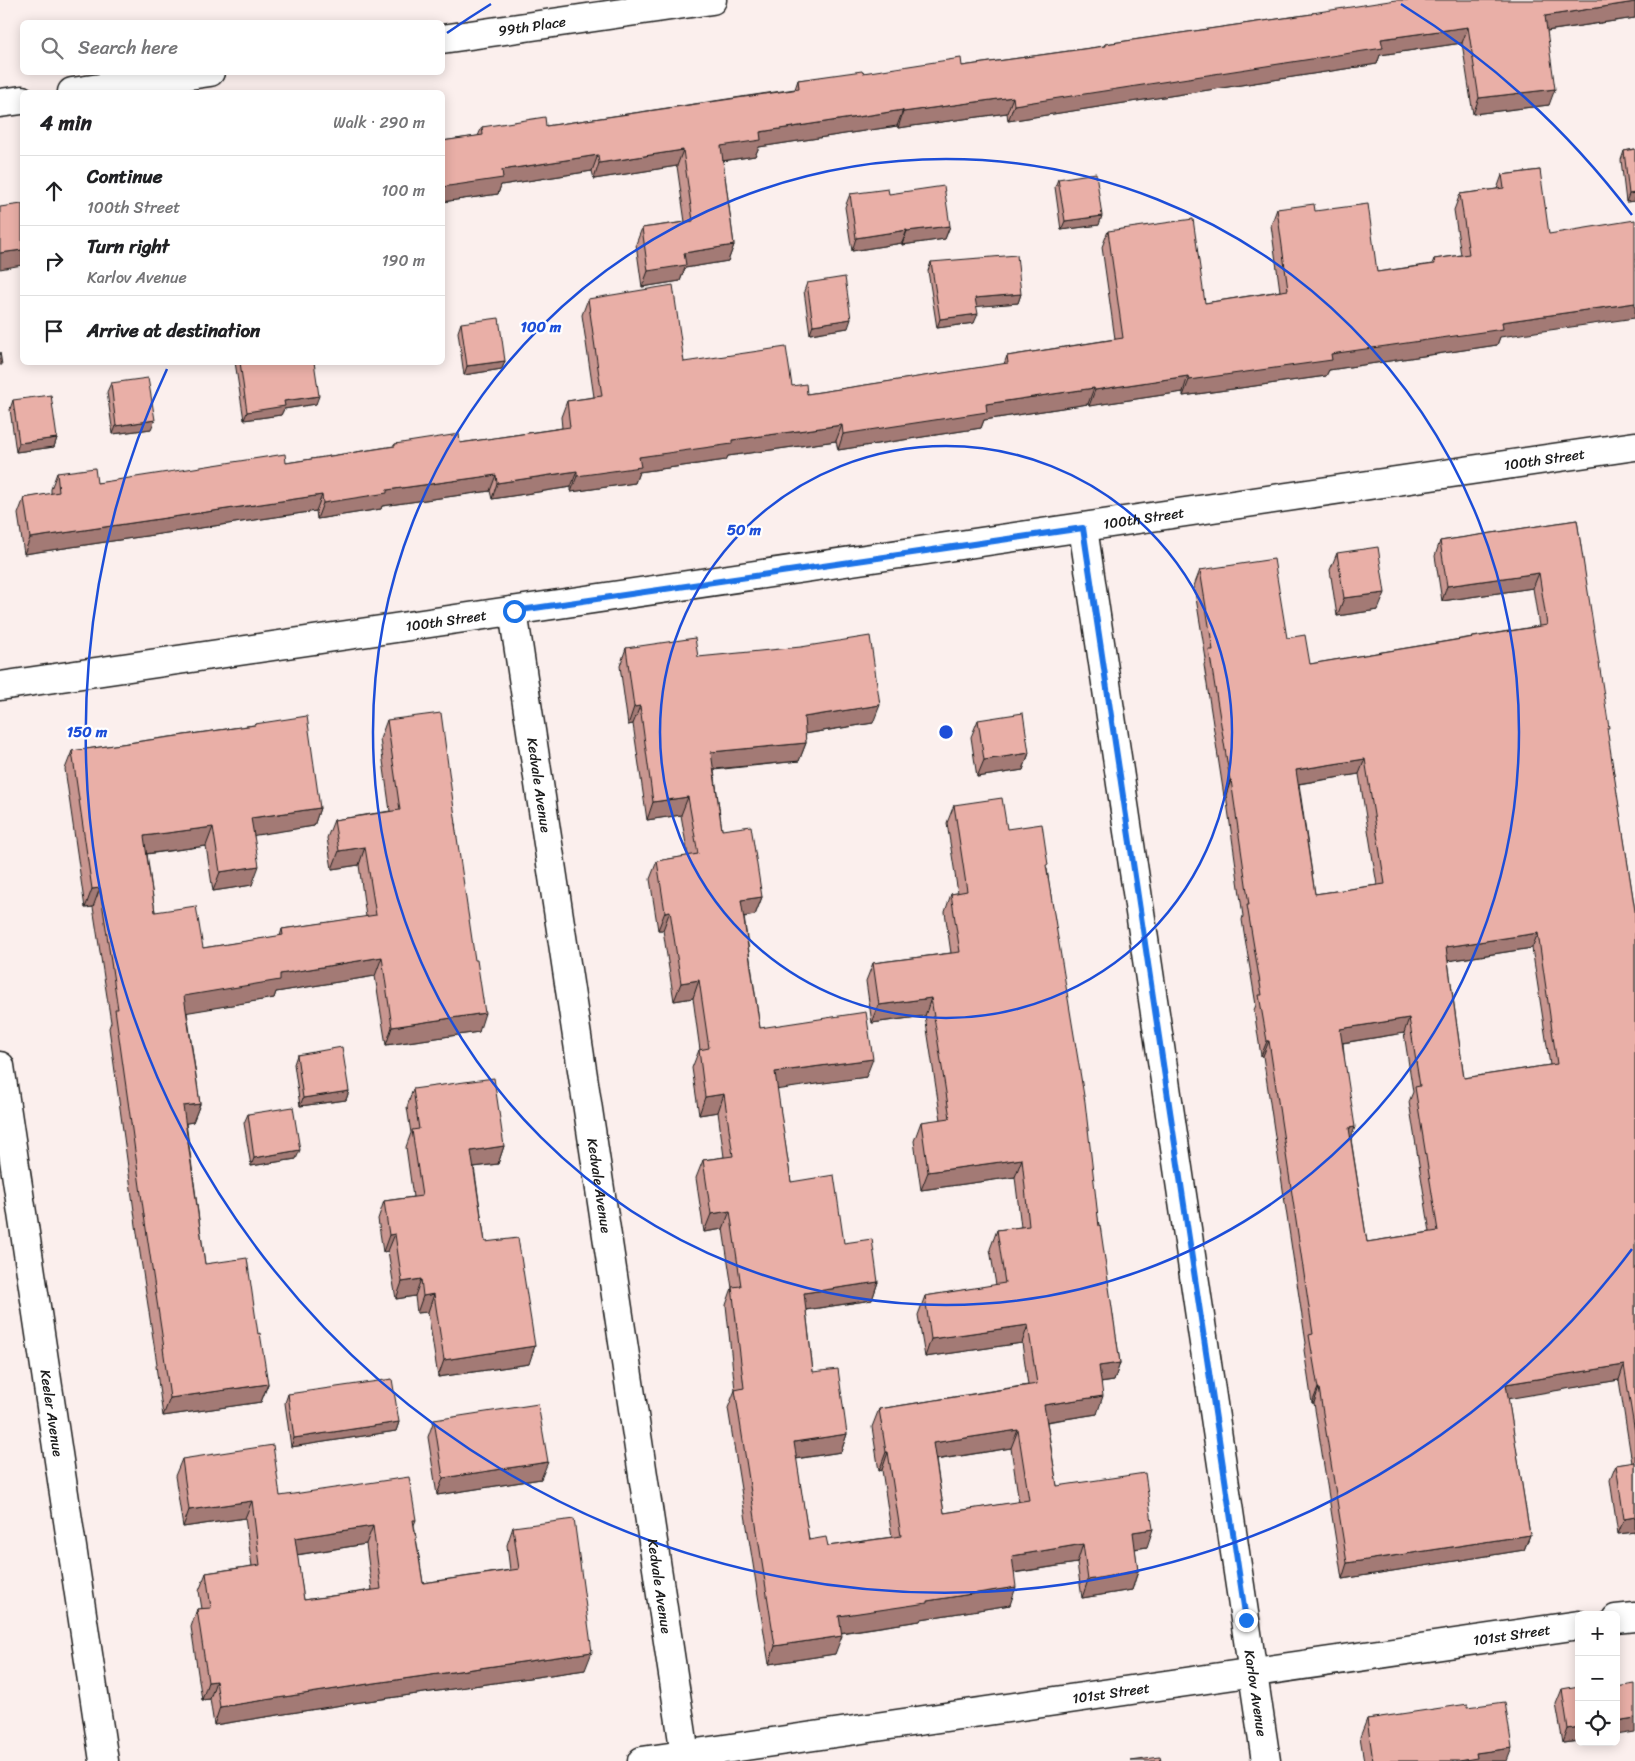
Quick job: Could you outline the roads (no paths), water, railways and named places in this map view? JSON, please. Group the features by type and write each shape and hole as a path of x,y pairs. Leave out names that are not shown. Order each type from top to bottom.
{"street":[{"name":"99th Place","path":"445,39 712,0"},
{"path":"86,90 189,75"},
{"path":"0,103 20,100"},
{"name":"100th Street","path":"0,686 1635,446"},
{"name":"Karlov Avenue","path":"1083,528 1266,1761"},
{"name":"Kedvale Avenue","path":"514,611 685,1758"},
{"name":"Keeler Avenue","path":"0,1066 104,1761"},
{"path":"1620,1619 1635,1617"},
{"name":"101st Street","path":"642,1761 685,1758 1575,1626"}]}
